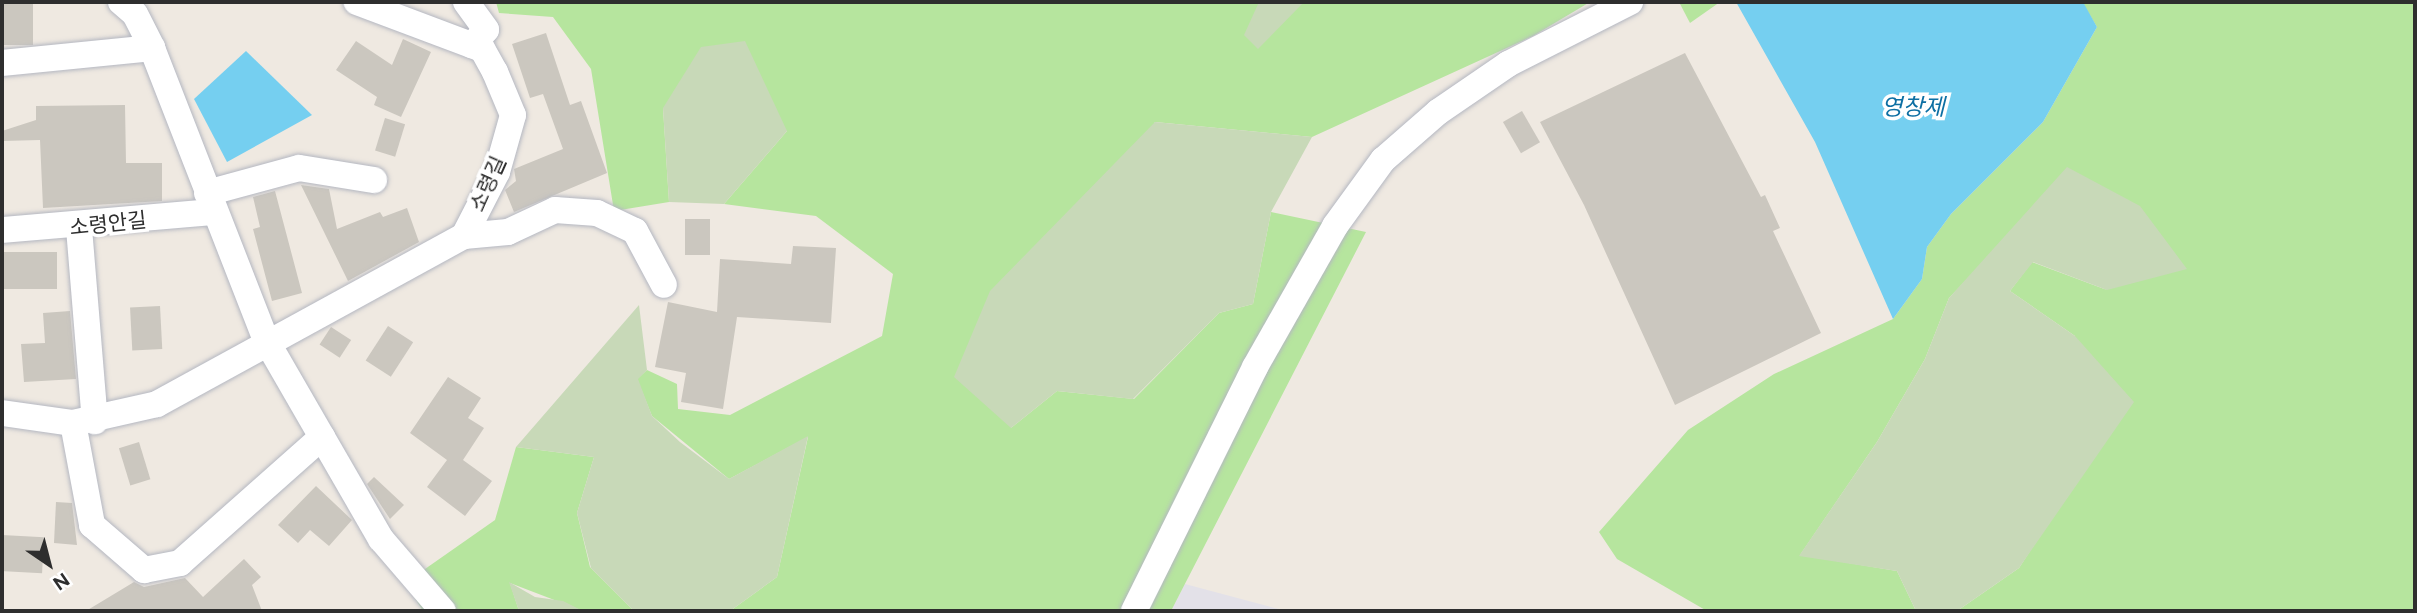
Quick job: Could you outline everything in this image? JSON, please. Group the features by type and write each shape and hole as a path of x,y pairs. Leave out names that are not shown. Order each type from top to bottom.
{"street":[{"path":"357,2 472,45 486,30 466,2"},
{"path":"1134,611 1255,367 1335,226 1383,160 1438,112 1508,64 1630,2"},
{"path":"134,6 266,340 381,539 443,611"},
{"name":"소령길","path":"2,413 84,422 156,404 266,340 464,236 497,172 513,115 482,50 472,45"},
{"path":"2,63 152,48"},
{"name":"소령안길","path":"2,230 79,228 211,202 299,168 374,180"},
{"path":"464,236 509,232 555,210 597,213 635,231 664,285"},
{"path":"79,228 84,422 92,525 144,570 180,563 322,437"}],"shaded area":[{"path":"1185,584 1286,611 1171,611"}],"green space":[{"path":"496,2 1590,2 1533,36 1312,137 1155,122 1011,428 1057,391 1134,399 1219,313 1253,304 1271,212 1366,232 1171,611 730,611 777,577 808,437 729,479 652,416 637,379 647,370 677,384 678,409 730,415 882,336 893,274 816,216 724,204 787,131 663,108 669,202 614,211 591,69 553,17 499,13"},
{"path":"1259,2 1304,2 1258,49 1244,35"},
{"path":"1679,2 1720,2 1690,23"},
{"path":"2082,2 2415,2 2415,611 1957,611 2019,568 2057,510 2075,336 2010,291 2032,262 2107,290 2006,238 1949,298 1925,359 1877,442 1800,555 1897,571 1916,611 1707,611 1617,559 1599,532 1688,430 1774,374 1893,319 1922,279 1927,247 1951,214 2043,122 2097,27"},
{"path":"745,41 787,131 724,204 669,202 663,108 701,47"},
{"path":"1155,122 1312,137 1271,212 1253,304 1219,313 1133,399 1057,391 1011,428 954,377 990,291"},
{"path":"2067,167 2140,206 2187,269 2107,290 2033,262 2010,291 2075,336 2134,402 2019,568 1957,611 1916,611 1897,571 1799,556 1877,442 1925,359 1949,298"},
{"path":"639,305 647,370 638,379 652,416 680,442 729,479 808,436 777,577 730,611 634,611 591,568 577,513 594,457 516,447"},
{"path":"516,447 594,457 577,513 590,567 634,611 583,611 510,583 519,611 423,611 405,583 495,520"},
{"path":"509,582 535,597 563,601 583,611 519,611"}],"water":[{"name":"영창제","path":"1736,2 2083,2 2097,27 2043,122 1951,214 1927,247 1922,279 1893,319 1815,142"},
{"path":"246,51 312,115 227,162 194,99"}],"building":[{"path":"2,2 33,2 33,45 2,45"},
{"path":"546,33 570,105 581,101 607,173 514,212 505,190 516,181 514,169 563,149 543,94 530,98 512,44"},
{"path":"403,39 431,52 401,117 374,105 377,97 336,70 356,41 392,65"},
{"path":"1685,53 1761,197 1765,195 1780,228 1773,231 1821,333 1675,405 1584,205 1540,122"},
{"path":"125,105 126,163 162,163 162,201 43,208 40,140 2,141 2,131 36,120 36,106"},
{"path":"1522,111 1540,142 1521,153 1503,122"},
{"path":"385,118 405,124 395,157 375,151"},
{"path":"301,185 329,189 337,229 380,212 383,217 407,208 419,242 348,281"},
{"path":"275,191 302,293 272,301 253,229 260,227 253,197"},
{"path":"685,219 710,219 710,255 685,255"},
{"path":"793,246 836,248 831,323 737,317 723,409 681,402 686,373 655,367 668,302 717,312 720,259 791,264"},
{"path":"2,252 57,252 57,289 2,289"},
{"path":"160,306 162,349 132,351 130,308"},
{"path":"70,311 76,379 24,382 21,344 45,343 43,313"},
{"path":"388,326 413,342 391,377 366,360"},
{"path":"331,327 351,340 340,358 320,345"},
{"path":"448,377 481,398 468,418 484,428 463,460 492,481 465,516 427,487 447,460 410,433"},
{"path":"139,442 150,479 130,485 119,448"},
{"path":"374,477 404,505 390,519 367,484"},
{"path":"316,486 352,520 329,546 310,530 298,543 278,525"},
{"path":"56,502 72,503 77,545 54,543"},
{"path":"2,535 44,537 42,573 2,571"},
{"path":"244,559 261,577 252,585 262,611 86,611 134,582 144,587 185,578 203,597"}]}
